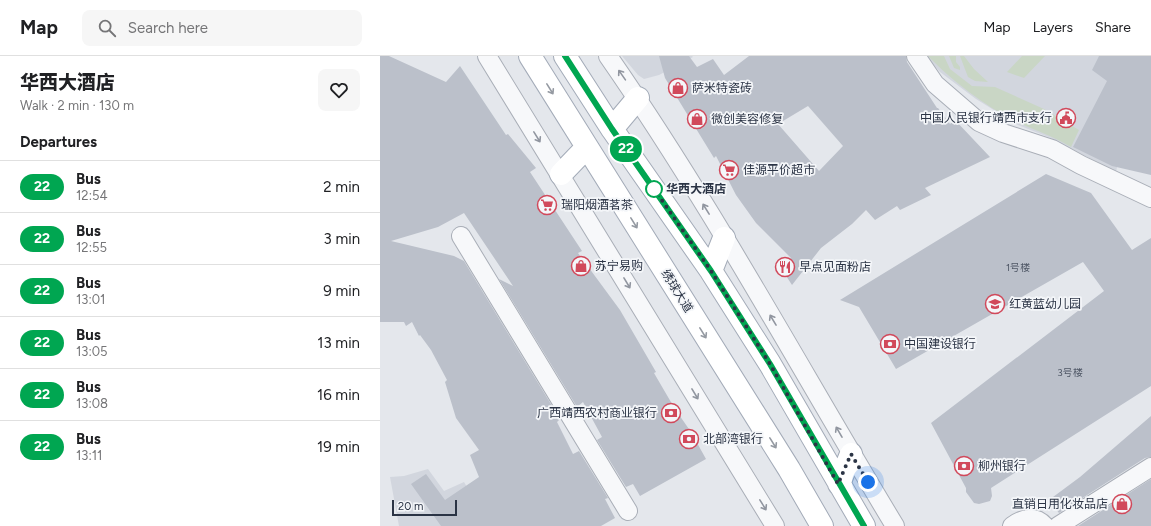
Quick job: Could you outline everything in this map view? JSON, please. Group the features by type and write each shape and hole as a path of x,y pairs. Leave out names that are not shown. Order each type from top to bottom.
{"main road":[{"name":"绣球大道","path":"530,56 586,148 789,469 822,526"},
{"path":"565,56 612,129 711,271 770,364 838,484 864,526"},
{"path":"612,129 638,98"},
{"path":"561,174 586,148"},
{"path":"711,271 724,238"},
{"path":"838,484 851,454"}],"street":[{"path":"487,56 561,174 775,526"},
{"path":"608,56 638,98 724,238 894,526"},
{"path":"916,56 935,84 979,122 1003,133 1052,149 1094,172 1151,198"},
{"path":"461,236 628,511"},
{"path":"1058,526 1151,467"},
{"path":"1012,526 1027,519 1040,521 1045,526"}],"shaded area":[{"path":"622,56 693,57 659,75 644,79 638,75"},
{"name":"中国人民银行靖西市支行","path":"926,56 1141,56 1116,172 1051,138 1018,125 976,99 940,72"},
{"path":"428,469 444,491 464,482 490,526 399,526 390,477 404,476"}],"green space":[{"path":"928,56 944,56 950,69 972,86 995,87 1044,109 1079,130 1071,147 1015,121 992,108 958,83"},
{"path":"949,56 956,56 956,62 960,67 960,70 954,68"},
{"path":"960,56 964,56 974,69 988,82 975,81 968,77"},
{"path":"1022,56 1045,56 1024,78 1007,72"}],"building":[{"path":"380,56 389,56 446,82 460,66 506,135 508,134 536,168 530,172 582,251 578,253 620,310 656,372 654,373 706,459 640,496 633,484 626,487 597,440 602,437 583,402 577,407 499,279 513,286 464,213 438,227 391,241 454,256 464,261 560,419 557,422 573,454 579,451 608,498 605,499 615,518 601,526 441,526 411,484 426,474 445,500 479,477 470,455 479,450 456,418 445,382 447,380 431,350 420,335 419,336 412,322 406,326 404,322 380,322"},
{"path":"659,56 689,56 697,67 713,59 724,75 749,56 906,56 907,62 937,108 950,124 955,120 990,157 925,188 931,195 900,210 897,206 875,220 866,210 852,224 821,248 792,285 779,265 791,258 756,223 736,195 716,156 714,158 665,78","holes":["808,106 843,146 819,171 778,124"]},
{"path":"1099,56 1151,56 1151,175 1112,166 1073,147 1107,81 1092,70"},
{"path":"1046,174 1091,193 1132,250 1151,238 1151,386 991,488 992,496 990,501 979,504 974,503 966,492 966,488 931,423 1104,291 1083,262 896,369 859,307 840,300"},
{"path":"1151,416 1151,457 1145,458 1059,513 1049,500 1080,477"},
{"path":"1151,479 1151,526 1078,526"}],"bus line":[{"name":"22","path":"565,56 612,129 711,271 770,364 838,484 864,526"}],"place":[{"name":"萨米特瓷砖","path":"678,88"},
{"name":"中国人民银行靖西市支行","path":"1066,118"},
{"name":"微创美容修复","path":"697,119"},
{"name":"佳源平价超市","path":"729,170"},
{"name":"华西大酒店","path":"654,189"},
{"name":"瑞阳烟酒茗茶","path":"547,205"},
{"name":"苏宁易购","path":"581,266"},
{"name":"早点见面粉店","path":"785,267"},
{"name":"红黄蓝幼儿园","path":"995,304"},
{"name":"中国建设银行","path":"890,344"},
{"name":"广西靖西农村商业银行","path":"671,413"},
{"name":"北部湾银行","path":"689,439"},
{"name":"柳州银行","path":"964,466"},
{"name":"直销日用化妆品店","path":"1122,504"}],"route":[{"path":"654,189 711,271 770,364 838,484 851,454 868,482"}]}
